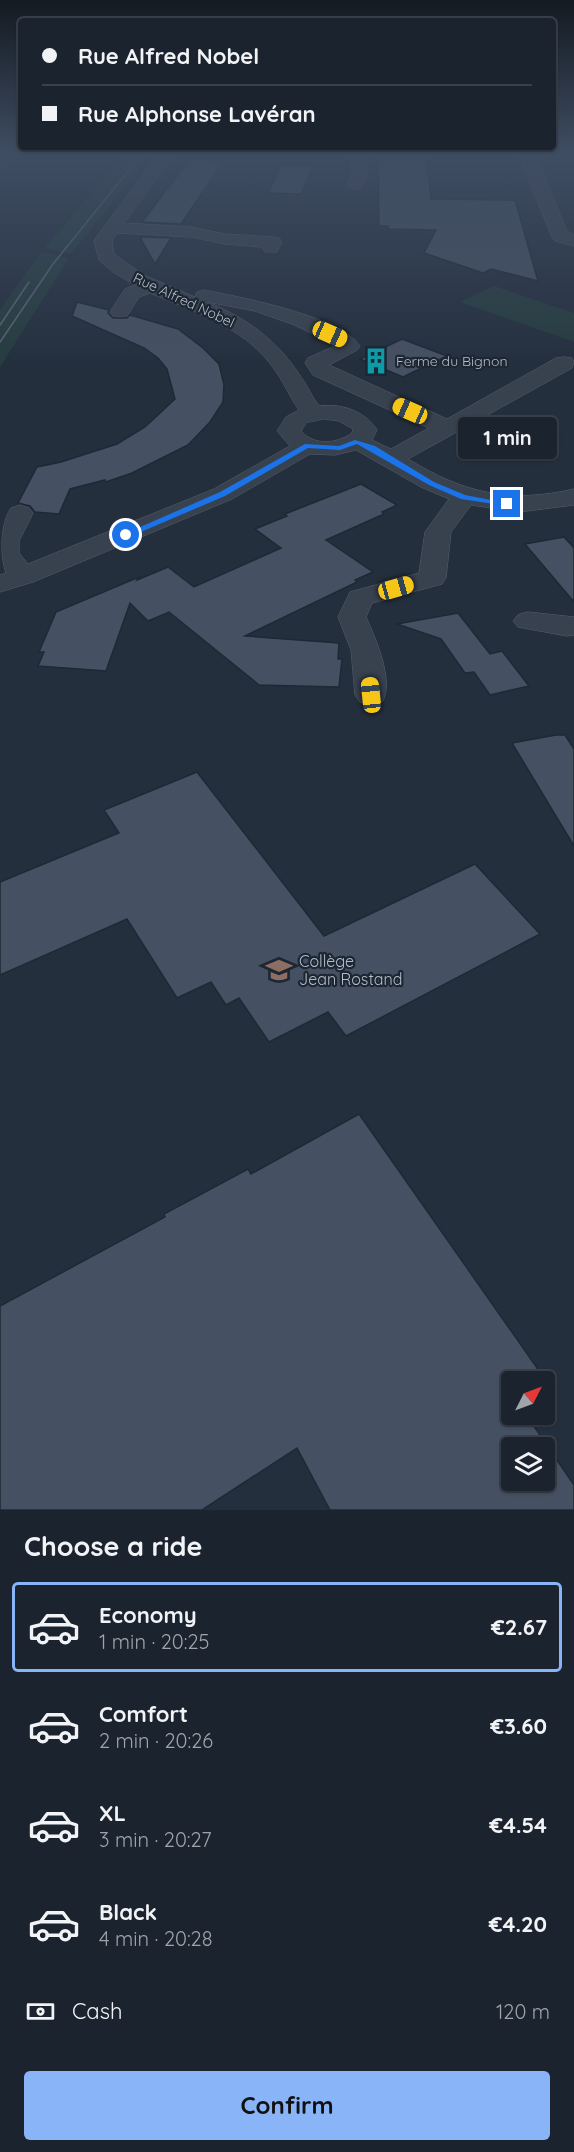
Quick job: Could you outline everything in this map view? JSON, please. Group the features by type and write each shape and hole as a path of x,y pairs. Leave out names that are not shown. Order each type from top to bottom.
{"street":[{"name":"Rue Alfred Nobel","path":"114,224 103,242 105,256 115,267 221,315 252,333 266,345 294,383 303,403 313,413"},
{"path":"555,224 561,237 573,241"},
{"path":"112,227 191,232 225,239 273,243"},
{"path":"120,312 132,293 153,285"},
{"path":"185,299 203,296 259,306 346,340 350,346 316,363 321,370 448,428"},
{"path":"391,459 564,363"},
{"path":"313,413 336,413 356,419 365,430 357,442 340,448 307,446 298,442 289,431 295,420 313,413"},
{"path":"357,442 431,483 464,497 507,504 570,504"},
{"path":"20,513 6,542 5,554 12,580 223,494 307,446"},
{"path":"371,695 366,650 352,617 360,598 432,578 438,532 464,497"},
{"path":"528,621 574,626"}],"green space":[{"path":"65,224 95,224 71,254 45,248"},
{"path":"41,252 69,258 0,367 0,310"},
{"path":"494,286 574,313 574,342 460,302"}],"building":[{"path":"522,224 538,281 491,269 483,273 424,253 436,230 388,229 388,226 379,226"},
{"path":"140,237 171,238 155,264"},
{"path":"77,302 109,310 108,313 113,318 127,318 130,315 178,329 219,364 224,385 223,402 210,422 188,445 132,473 106,482 105,480 70,489 59,514 35,512 30,506 18,503 37,467 61,462 117,444 145,427 175,399 167,369 158,358 144,348 72,316"},
{"path":"402,339 447,356 403,377 360,359"},
{"path":"361,484 397,505 382,512 384,514 326,540 373,572 245,636 339,643 338,659 342,659 339,687 259,685 169,612 148,621 130,603 106,671 38,666 44,652 39,652 56,612 168,567 194,587 281,548 255,529 287,516 285,514"},
{"path":"564,537 574,548 574,602 525,544"},
{"path":"458,613 490,654 502,651 529,686 490,695 474,672 465,673 441,639 397,624"},
{"path":"565,735 574,749 574,846 512,743"},
{"path":"197,772 324,936 475,864 540,934 346,1036 328,1012 269,1042 239,998 226,1005 211,982 177,998 127,919 0,975 0,882 119,833 104,810"},
{"path":"359,1114 539,1371 501,1371 501,1425 533,1425 541,1437 501,1437 501,1491 555,1491 555,1457 574,1485 574,1510 330,1510 297,1448 202,1510 0,1510 0,1306 165,1217 164,1214 248,1169 251,1174"}],"tram line":[{"path":"0,342 53,264 85,224"},
{"path":"0,325 29,282"}],"place":[{"name":"Ferme du Bignon","path":"376,361"},
{"name":"Collège Jean Rostand","path":"279,970"}],"route":[{"path":"126,535 223,494 307,446 329,449 357,442 373,448 431,483 464,497 507,504"}]}
